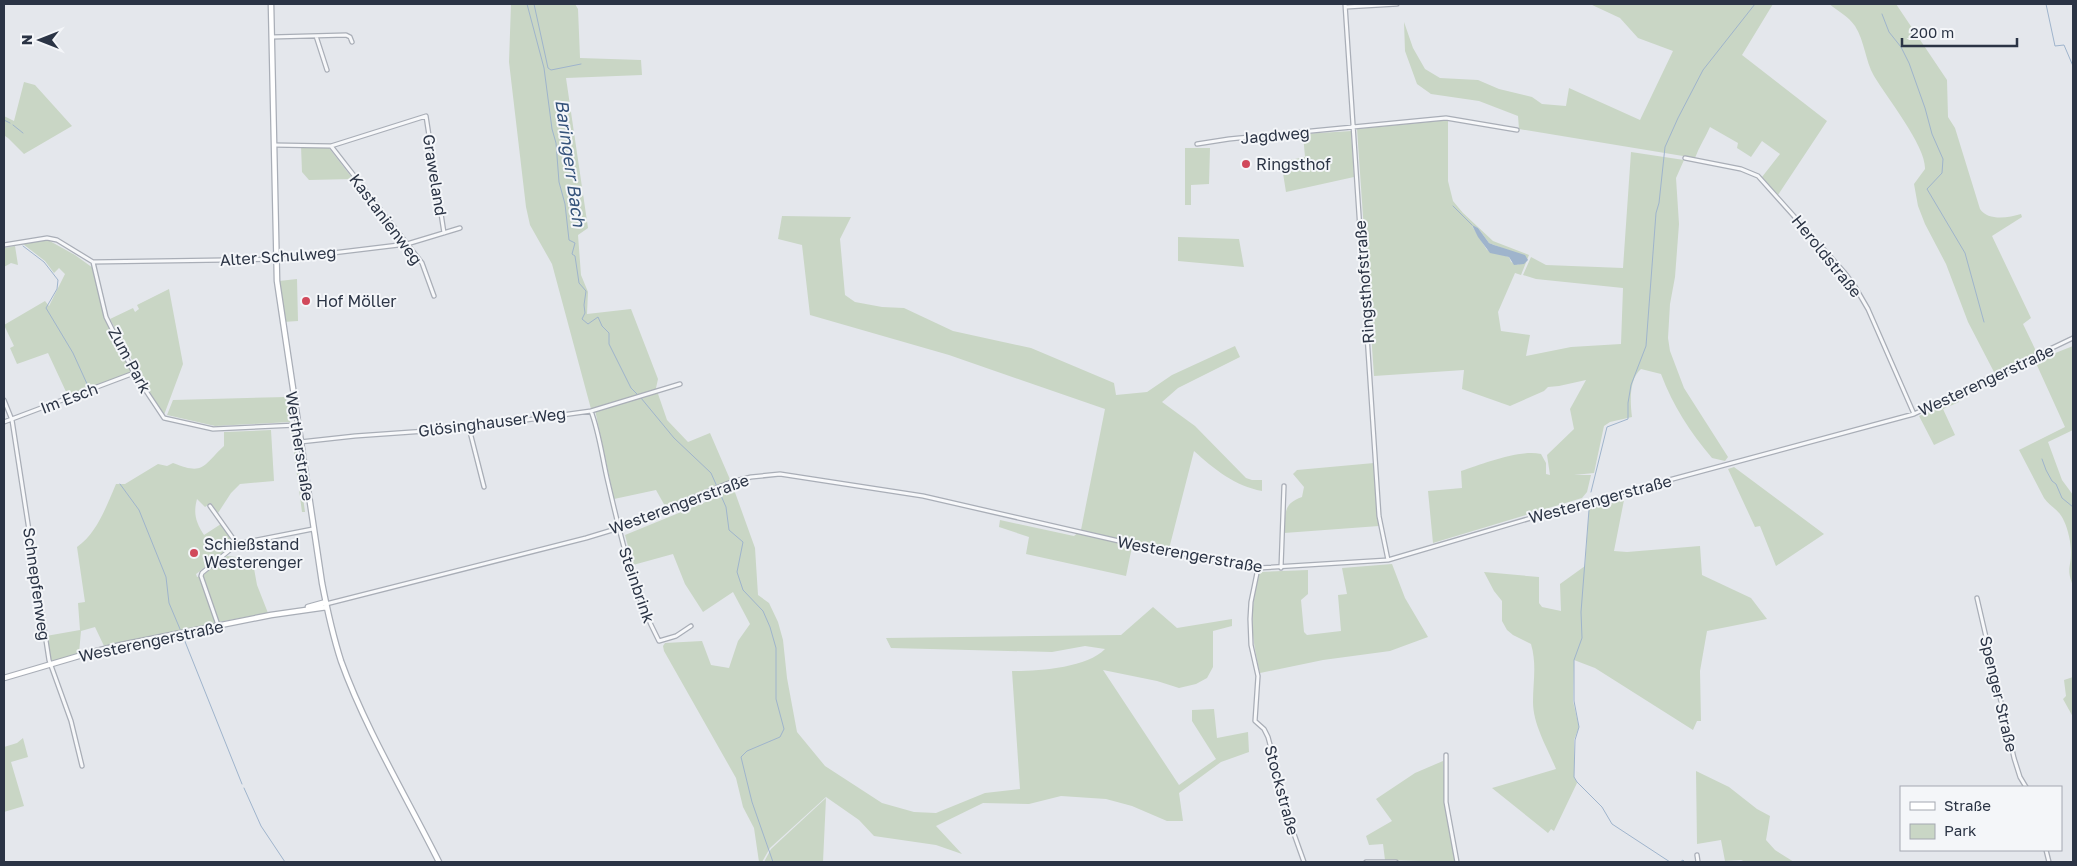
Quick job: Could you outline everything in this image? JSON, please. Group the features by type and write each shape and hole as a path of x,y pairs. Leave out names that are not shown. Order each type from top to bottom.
{"main road":[{"name":"Wertherstraße","path":"271,4 275,259 279,304 326,605 341,660 354,693 439,862"},
{"name":"Westerengerstraße","path":"4,678 105,649 326,605"}],"street":[{"path":"1346,5 1397,4"},
{"name":"Ringsthofstraße","path":"1346,5 1379,516 1388,560"},
{"path":"272,37 346,35 350,37 352,42"},
{"path":"316,36 327,70"},
{"name":"Graweland","path":"331,146 426,116 444,233"},
{"name":"Jagdweg","path":"1197,144 1229,139 1446,118 1518,130"},
{"path":"273,145 331,146"},
{"name":"Kastanienweg","path":"331,146 422,264 434,296"},
{"name":"Heroldstraße","path":"1685,158 1752,172 1758,176 1844,272 1862,297 1910,409 1914,414"},
{"name":"Alter Schulweg","path":"93,262 275,259 407,244 460,228"},
{"path":"4,245 47,238 57,240 93,262"},
{"name":"Zum Park","path":"93,262 106,317 134,373 164,418 213,429 297,425"},
{"name":"Westerengerstraße","path":"326,605 552,548 619,528 710,490 751,476 780,474 923,496 1124,542 1258,568 1388,560 1565,508 1914,414 2073,338"},
{"name":"Im Esch","path":"4,422 134,373"},
{"name":"Glösinghauser Weg","path":"300,442 469,428 592,411 680,384"},
{"name":"Schnepfenweg","path":"4,400 12,420 51,665 71,721 82,766"},
{"name":"Steinbrink","path":"592,411 619,528 630,568 651,627 659,641 676,636 692,626"},
{"path":"469,428 484,487"},
{"path":"1281,568 1284,486"},
{"path":"210,506 237,544"},
{"path":"218,626 201,576 202,573 237,544 313,529"},
{"name":"Stockstraße","path":"1258,568 1251,602 1250,619 1251,645 1258,676 1255,721 1264,729 1268,737 1294,834 1304,862"},
{"name":"Spenger Straße","path":"1977,598 2014,758 2020,777 2025,786"},
{"path":"1446,755 1446,802 1457,862"},
{"path":"1697,855 1698,862"},
{"path":"1366,862 1396,862"}],"green space":[{"path":"511,4 575,4 578,9 580,58 641,60 642,75 566,78 588,228 578,235 581,275 588,292 587,314 631,309 658,379 656,388 667,420 688,442 710,433 732,484 755,548 758,595 769,603 778,622 783,640 787,678 797,732 825,766 882,803 914,812 936,813 985,793 1020,789 1012,671 1048,669 1075,664 1097,655 1105,649 1085,646 1052,652 891,648 886,638 1121,635 1153,607 1177,628 1232,619 1232,626 1213,631 1213,667 1207,678 1196,684 1179,688 1157,681 1103,670 1179,785 1216,759 1192,721 1192,710 1214,709 1217,738 1248,732 1249,752 1221,762 1179,793 1183,821 1167,821 1132,806 1106,799 1061,796 1029,804 983,803 936,826 962,854 936,845 874,836 859,820 826,797 770,848 762,862 759,862 754,828 743,807 736,778 664,651 663,646 665,643 702,641 711,665 729,668 738,641 750,624 733,592 703,612 685,584 673,554 633,565 625,535 713,499 714,486 665,506 656,490 614,499 595,410 614,404 612,402 591,409 552,264 530,225 526,207 509,62"},
{"path":"1590,4 1773,4 1742,55 1827,121 1778,195 1762,177 1780,154 1762,141 1751,157 1737,148 1738,143 1710,127 1695,158 1519,129 1518,116 1479,101 1431,94 1417,84 1405,51 1404,22 1413,48 1425,69 1440,78 1478,80 1499,89 1532,97 1542,104 1566,106 1569,88 1640,120 1673,51 1638,38 1620,18"},
{"path":"1829,4 1896,4 1947,80 1948,117 1955,128 1980,209 1993,217 2010,217 2021,214 2022,217 1992,236 2031,318 2023,324 2037,353 1994,372 1968,322 1946,264 1925,224 1918,206 1914,184 1925,169 1924,159 1913,135 1874,76 1855,26 1846,16"},
{"path":"24,82 35,85 72,126 24,154 8,138 5,136 4,138 4,116 14,121"},
{"path":"1448,120 1448,181 1453,201 1493,241 1529,255 1521,275 1515,273 1498,312 1501,331 1530,335 1526,356 1571,347 1621,344 1623,288 1536,279 1523,275 1531,257 1546,265 1623,268 1631,152 1684,160 1676,178 1679,224 1668,338 1670,351 1684,388 1728,457 1725,461 1712,458 1696,438 1677,408 1661,374 1641,369 1637,373 1632,385 1632,417 1610,422 1604,426 1594,473 1574,475 1591,475 1587,492 1582,498 1433,543 1428,491 1462,488 1461,471 1512,455 1541,454 1546,463 1546,474 1550,475 1547,455 1574,429 1570,409 1586,380 1548,387 1544,391 1510,406 1462,389 1464,370 1374,376 1357,129","holes":["1472,226 1478,228 1489,243 1502,248 1519,265 1511,262 1509,257 1487,250"]},
{"path":"1351,131 1354,177 1286,192 1282,167 1285,161 1305,157 1303,134"},
{"path":"301,146 329,148 353,179 309,180 302,172"},
{"path":"1185,148 1210,148 1209,184 1191,185 1191,205 1185,205"},
{"path":"782,216 851,217 840,239 845,295 855,302 882,307 904,308 953,331 1031,348 1114,383 1116,395 1147,392 1172,375 1235,346 1240,357 1178,388 1162,402 1195,426 1246,478 1262,480 1262,491 1234,481 1194,451 1169,549 1133,542 1126,576 1026,554 1029,537 999,527 1000,520 1074,536 1081,530 1105,409 949,355 810,315 802,245 778,239"},
{"path":"1178,237 1239,239 1244,267 1178,261"},
{"path":"48,240 75,255 93,268 104,317 132,373 68,396 48,353 17,364 10,348 14,346 4,325 45,301 49,306 65,274 59,268 54,273 45,261 23,244"},
{"path":"15,246 18,265 11,263 4,267 4,248"},
{"path":"297,279 298,321 283,322 279,281"},
{"path":"169,289 183,364 164,415 110,319 133,308 135,312 139,309 137,305"},
{"path":"2073,346 2073,430 2048,442 2062,480 2073,495 2073,586 2069,571 2071,558 2070,544 2065,524 2060,514 2044,498 2019,450 2065,427 2035,361"},
{"path":"286,397 290,422 215,426 167,415 173,400"},
{"path":"1957,397 1959,402 1943,409 1955,435 1934,445 1919,416"},
{"path":"271,430 274,481 240,484 231,493 218,513 211,503 205,507 197,499 196,518 204,535 221,524 234,542 223,550 225,553 196,574 197,577 200,576 216,624 104,646 95,627 81,631 79,653 53,661 50,658 46,636 80,630 78,603 85,602 77,547 95,527 105,510 116,484 125,484 158,464 167,466 173,463 184,467 203,467 224,446 224,432"},
{"path":"291,430 294,431 305,512 302,512"},
{"path":"1374,463 1379,526 1284,533 1285,515 1288,506 1302,497 1304,487 1293,474 1297,470"},
{"path":"1734,467 1824,534 1776,566 1760,526 1755,527 1728,469"},
{"path":"1622,496 1624,500 1614,551 1627,552 1700,546 1702,575 1751,598 1767,619 1707,631 1700,671 1701,721 1697,721 1693,730 1595,668 1574,660 1573,701 1579,727 1574,740 1574,777 1577,783 1554,831 1551,829 1548,833 1492,788 1556,769 1535,719 1533,702 1534,666 1531,644 1507,630 1502,621 1502,601 1494,591 1484,572 1539,577 1539,603 1542,607 1561,611 1560,584 1585,566 1589,509 1620,500"},
{"path":"227,556 245,558 253,563 257,585 268,613 218,622 203,575"},
{"path":"1392,564 1405,598 1428,637 1390,651 1323,660 1260,673 1254,645 1252,622 1259,572 1308,570 1308,594 1301,600 1304,632 1307,635 1341,631 1338,595 1347,594 1342,568"},
{"path":"2073,677 2073,717 2063,699 2066,696 2064,680"},
{"path":"23,738 28,757 11,762 24,806 4,812 4,747 17,743"},
{"path":"1443,761 1445,802 1455,862 1385,860 1383,844 1369,845 1366,836 1392,821 1376,799 1415,773"},
{"path":"1696,771 1729,787 1757,809 1770,816 1766,840 1775,850 1794,862 1725,861 1721,840 1697,844"},
{"path":"826,798 823,862 764,862 771,849"}],"water":[{"path":"1472,225 1478,228 1489,243 1525,255 1528,260 1524,264 1514,265 1509,257 1490,253"}],"waterway":[{"name":"Baringerr Bach","path":"527,4 544,68 552,129 556,143 559,182 565,204 569,240 575,243 572,254 575,256 579,283 586,291 585,313 582,319 588,324 598,317 602,326 609,333 609,344 631,388 638,395"},
{"path":"534,4 548,68 551,70 581,64"},
{"path":"1591,492 1607,427 1628,419 1631,385 1646,346 1656,213 1659,203 1665,147 1703,70 1755,4"},
{"path":"2046,4 2055,46 2064,45 2073,66"},
{"path":"1882,14 1889,32 1901,47 1909,63 1932,134 1943,159 1942,173 1927,189 1965,253 1984,322"},
{"path":"4,120 10,123"},
{"path":"13,125 23,133"},
{"path":"1453,206 1472,225"},
{"path":"23,246 44,262 58,280 57,289 46,308 73,353 88,386"},
{"path":"641,398 674,438 711,473 726,507 729,530 743,542 737,572 743,590 763,611 776,648 776,699 784,729 780,737 747,751 741,757 752,802 773,862"},
{"path":"2042,459 2062,498 2073,507 2073,514"},
{"path":"120,484 139,510 166,577 169,603 180,629"},
{"path":"1589,510 1581,612 1582,638 1574,660 1574,701 1579,727 1575,740 1574,777 1602,807 1612,824 1670,862"},
{"path":"184,639 242,784"},
{"path":"244,788 261,826 285,862"},
{"path":"1680,862 1683,860 1685,862"}],"place":[{"name":"Ringsthof","path":"1246,164"},
{"name":"Hof Möller","path":"306,301"},
{"name":"Schießstand Westerenger","path":"194,553"}]}
